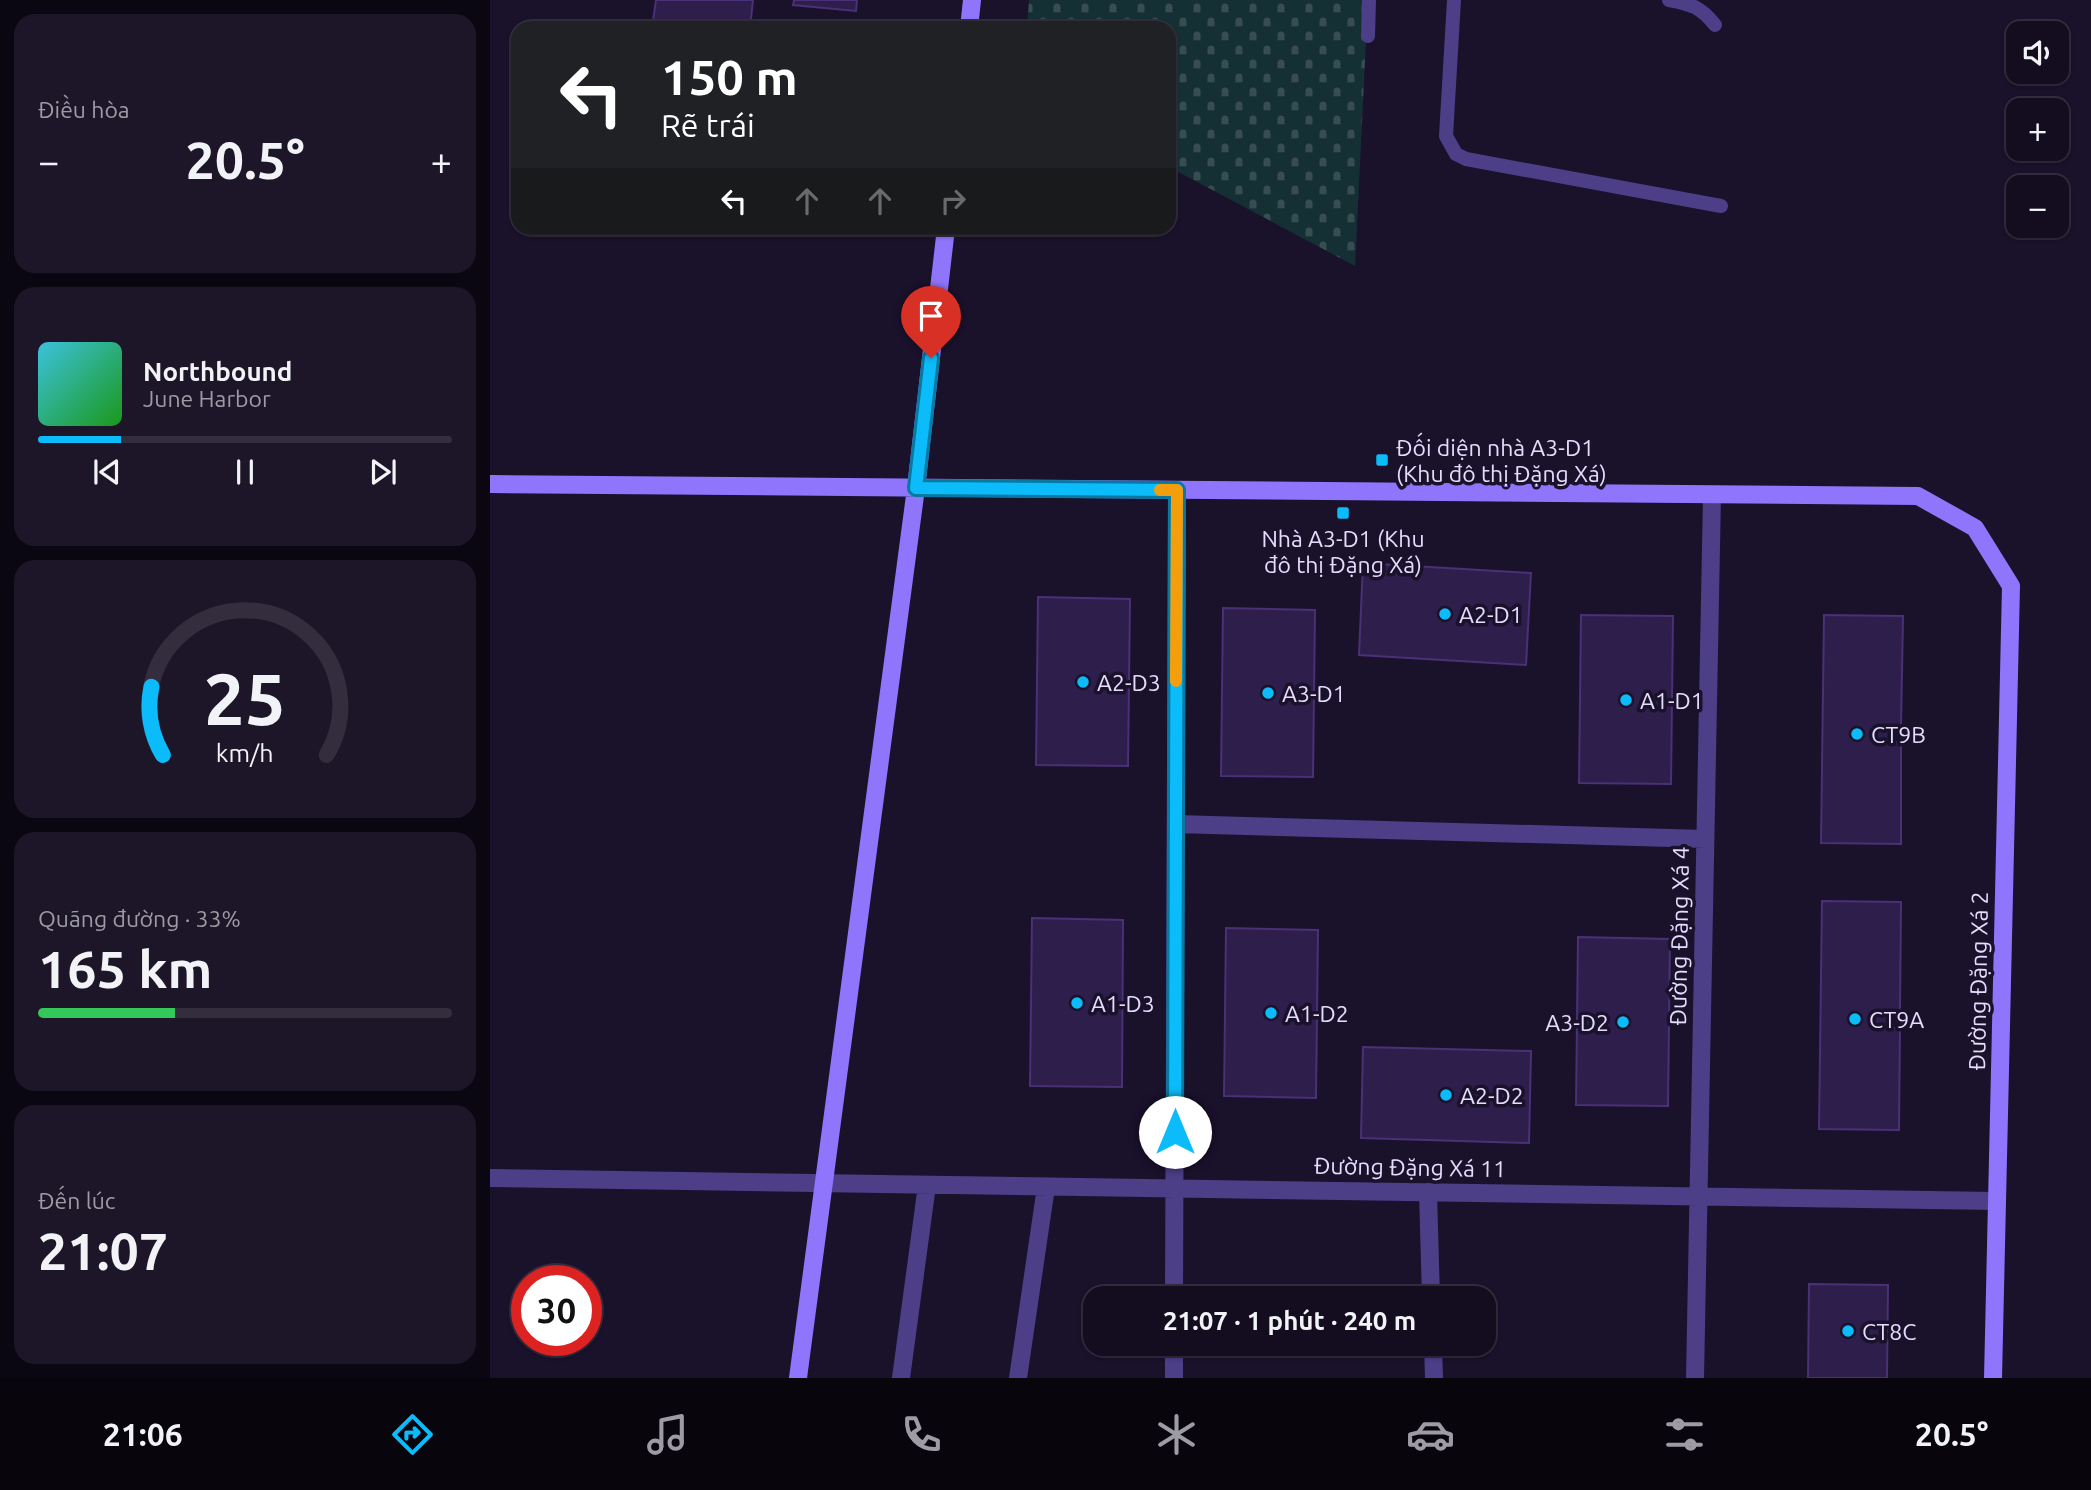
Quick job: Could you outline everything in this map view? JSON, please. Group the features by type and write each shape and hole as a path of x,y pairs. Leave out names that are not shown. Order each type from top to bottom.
{"street":[{"path":"970,21 972,0"},
{"path":"797,1378 916,488 945,235"},
{"path":"490,484 1712,495"},
{"path":"1174,1286 1177,490"},
{"name":"Đường Đặng Xá 2","path":"1712,495 1918,496 1975,528 2011,586 1993,1378"},
{"name":"Đường Đặng Xá 4","path":"1695,1378 1712,495"},
{"path":"1176,824 1705,839"},
{"name":"Đường Đặng Xá 11","path":"490,1178 1997,1201"},
{"path":"901,1378 927,1185"},
{"path":"1018,1378 1046,1187"},
{"path":"1428,1192 1432,1286"},
{"path":"1023,1347 1032,1378"},
{"path":"1174,1356 1174,1378"},
{"path":"1433,1356 1434,1378"}],"lane":[{"path":"1368,36 1369,0"},
{"path":"1454,0 1446,136 1456,153 1466,159 1721,206"},
{"path":"1669,0 1703,10 1715,25"}],"green space":[{"path":"1029,0 1368,0 1355,266 1176,171 1176,21 1028,21"}],"building":[{"path":"656,0 753,0 751,21 653,21"},
{"path":"794,0 857,0 856,11 793,5"},
{"name":"A2-D1","path":"1363,563 1531,573 1526,665 1359,655"},
{"name":"A2-D3","path":"1038,597 1130,599 1128,766 1036,765"},
{"name":"A3-D1","path":"1223,608 1315,610 1313,777 1221,776"},
{"name":"A1-D1","path":"1581,615 1673,616 1671,784 1579,783"},
{"name":"CT9B","path":"1824,615 1903,616 1901,725 1891,725 1892,742 1901,742 1901,844 1821,843"},
{"name":"CT9A","path":"1822,901 1901,902 1900,1011 1890,1011 1890,1028 1900,1028 1899,1130 1819,1129"},
{"name":"A1-D3","path":"1032,918 1123,920 1122,1087 1030,1086"},
{"name":"A1-D2","path":"1226,928 1318,930 1316,1098 1224,1096"},
{"name":"A3-D2","path":"1578,937 1670,939 1668,1106 1576,1105"},
{"name":"A2-D2","path":"1363,1047 1531,1051 1529,1143 1361,1138"},
{"name":"CT8C","path":"1809,1284 1888,1285 1887,1378 1808,1378"}],"slow traffic":[{"path":"1160,490 1177,490 1176,681"}],"place":[{"name":"Đối diện nhà A3-D1 (Khu đô thị Đặng Xá)","path":"1382,460"},
{"name":"Nhà A3-D1 (Khu đô thị Đặng Xá)","path":"1343,513"},
{"name":"A2-D1","path":"1445,614"},
{"name":"A2-D3","path":"1083,682"},
{"name":"A3-D1","path":"1268,693"},
{"name":"A1-D1","path":"1626,700"},
{"name":"CT9B","path":"1857,734"},
{"name":"A1-D3","path":"1077,1003"},
{"name":"A1-D2","path":"1271,1013"},
{"name":"CT9A","path":"1855,1019"},
{"name":"A3-D2","path":"1623,1022"},
{"name":"A2-D2","path":"1446,1095"},
{"name":"CT8C","path":"1848,1331"}],"route":[{"path":"931,358 916,488 1177,490 1175,1132"}]}
